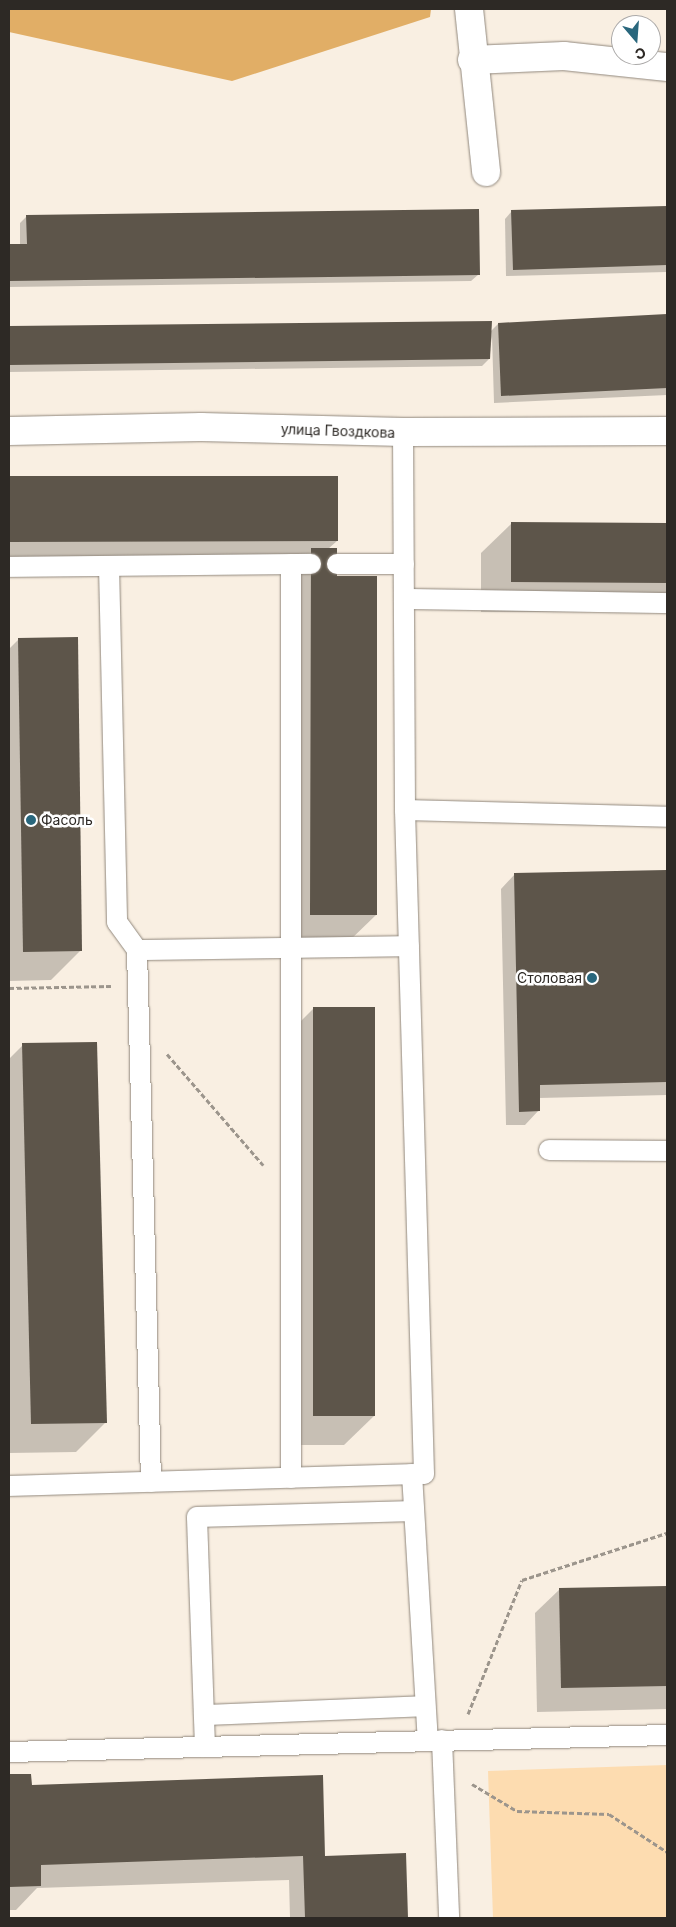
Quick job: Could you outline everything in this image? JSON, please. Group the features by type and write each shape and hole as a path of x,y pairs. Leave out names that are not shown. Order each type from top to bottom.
{"street":[{"path":"469,9 472,60 486,172"},
{"path":"472,60 564,56 667,67"},
{"name":"улица Гвоздкова","path":"9,431 202,427 403,432 667,431"}],"lane":[{"path":"9,1486 424,1474 405,810 403,432"},
{"path":"290,1478 289,948 291,564"},
{"path":"9,567 311,564"},
{"path":"337,564 404,564"},
{"path":"109,566 117,922 137,950 136,985 151,1482"},
{"path":"404,599 667,603"},
{"path":"405,810 667,817"},
{"path":"137,950 409,946"},
{"path":"549,1150 667,1151"},
{"path":"412,1474 425,1706 443,1740 449,1918"},
{"path":"205,1747 197,1517 414,1511"},
{"path":"204,1715 425,1706"},
{"path":"9,1752 667,1735"}],"path":[{"path":"9,988 136,985"},
{"path":"137,1020 290,1196"},
{"path":"443,1740 522,1580 667,1533"},
{"path":"444,1767 517,1811 609,1814 667,1852"}],"shaded area":[{"path":"9,9 431,9 430,17 232,81 9,32"},
{"path":"667,1765 667,1918 493,1918 488,1771"}],"building":[{"path":"667,206 667,265 513,270 511,210"},
{"path":"479,209 480,275 9,281 9,244 27,244 26,215"},
{"path":"667,314 667,388 501,396 498,323"},
{"path":"492,321 490,359 9,365 9,326"},
{"path":"9,476 338,476 338,541 9,542"},
{"path":"511,522 667,523 667,583 511,582"},
{"path":"311,548 337,548 337,576 377,576 377,915 310,915"},
{"path":"78,637 82,951 23,952 18,638"},
{"name":"Столовая","path":"667,870 667,1082 540,1085 540,1111 519,1112 514,873"},
{"path":"313,1007 375,1007 375,1416 313,1416"},
{"path":"97,1042 107,1423 31,1424 22,1043"},
{"path":"667,1586 667,1686 561,1688 559,1588"},
{"path":"9,1774 31,1774 32,1785 323,1775 325,1856 406,1853 408,1918 305,1918 303,1856 41,1865 41,1886 9,1887"}],"place":[{"name":"Фасоль","path":"31,820"},
{"name":"Столовая","path":"592,978"}]}
